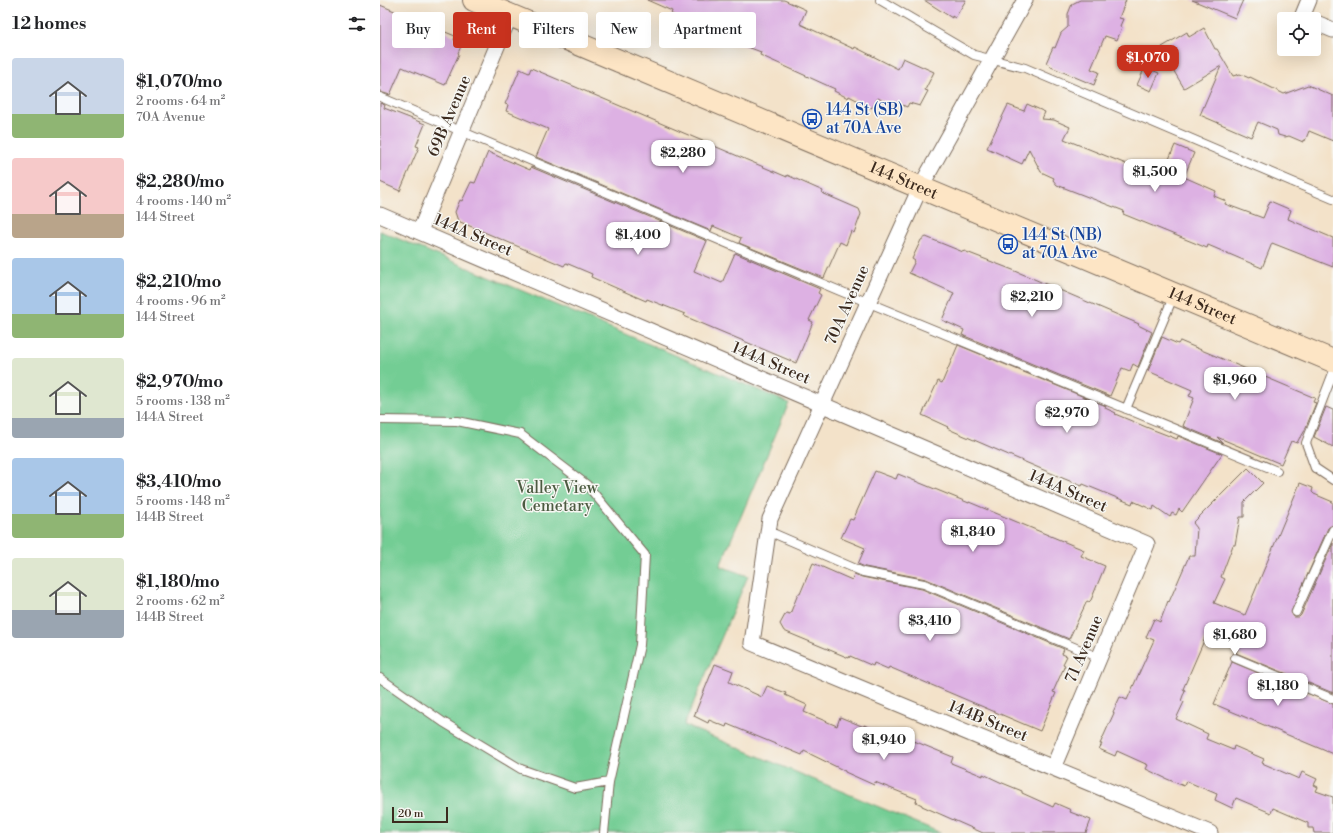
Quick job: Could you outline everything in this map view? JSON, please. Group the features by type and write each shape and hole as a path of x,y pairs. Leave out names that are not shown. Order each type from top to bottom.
{"main road":[{"name":"144 Street","path":"474,0 503,12"},
{"name":"144 Street","path":"511,15 1333,361"}],"street":[{"name":"70A Avenue","path":"752,643 770,519 920,188 1025,0"},
{"path":"1308,12 1309,0"},
{"path":"1321,25 1333,30"},
{"name":"69B Avenue","path":"420,231 496,48"},
{"name":"144A Street","path":"380,215 1147,544"},
{"name":"71 Avenue","path":"1053,768 1147,544"},
{"name":"144B Street","path":"752,643 1210,833"}],"lane":[{"path":"880,0 974,54 1025,68 1333,199"},
{"path":"380,97 868,303 1277,471"},
{"path":"1126,409 1174,294"},
{"path":"1333,373 1306,443 1315,468 1333,480"},
{"path":"380,420 457,421 520,434 587,485 644,555 640,645 609,782 604,833"},
{"path":"1296,612 1333,530"},
{"path":"768,531 863,572 924,584 1100,658"},
{"path":"1235,658 1333,699"},
{"path":"380,678 443,722 521,769 575,788 609,782"}],"green space":[{"name":"Valley View Cemetary","path":"380,231 789,403 720,566 748,576 684,725 941,833 380,833"}],"building":[{"path":"647,0 784,0 806,10 800,24 854,49 855,47 898,69 903,58 934,72 925,90 928,91 920,106 909,103 907,107 895,102 893,106 878,98 872,108 849,96 848,98 834,91 835,89 760,55 761,52 751,48 756,48 756,12 672,11"},
{"path":"924,0 966,0 955,18 952,16 952,18"},
{"path":"1080,0 1126,0 1119,18 1123,19 1120,26 1122,27 1117,40 1105,36 1091,69 1099,72 1094,85 1051,67 1046,63 1053,47 1055,48 1061,33 1068,27 1068,14 1072,4"},
{"path":"1192,0 1243,0 1235,18"},
{"path":"380,5 397,12 392,12 392,48 445,48 445,32 453,35 453,48 460,48 445,85 402,67 390,95 380,92"},
{"path":"1204,28 1215,49 1217,49 1233,76 1240,74 1249,78 1250,77 1284,94 1308,85 1333,96 1333,141 1309,131 1305,141 1303,140 1303,142 1289,136 1285,137 1278,135 1277,130 1258,122 1251,137 1200,115 1221,66 1184,88 1163,53 1162,47 1187,32 1189,37"},
{"path":"1145,67 1159,73 1151,91 1137,85"},
{"path":"531,68 787,177 787,175 823,191 822,193 859,209 861,214 854,233 851,231 846,245 840,242 824,278 739,243 741,238 713,226 711,231 536,157 548,129 506,111 508,105 505,104 520,69 529,73"},
{"path":"380,103 385,105 384,108 425,124 416,146 419,147 400,191 380,182"},
{"path":"1027,104 1045,112 1042,119 1054,120 1070,127 1064,139 1141,170 1144,162 1164,171 1175,145 1194,153 1184,177 1216,191 1214,196 1226,201 1225,204 1263,218 1270,201 1291,210 1288,219 1333,238 1333,267 1272,243 1262,268 1208,245 1207,248 1123,214 1124,211 1057,185 1053,180 1054,178 1041,172 1029,149 1022,164 987,148 1008,105 1024,111"},
{"path":"488,152 530,170 531,167 707,241 694,271 722,283 735,253 820,289 818,293 821,295 809,320 813,322 796,363 684,316 685,314 647,299 646,301 591,277 592,274 566,263 564,266 458,221 455,212 460,200 462,201 471,182 475,183"},
{"path":"926,237 1013,270 1139,324 1138,325 1152,332 1138,367 1133,364 1130,371 1122,368 1110,396 962,335 964,330 942,320 954,293 909,273 915,261 912,259 921,240"},
{"path":"1162,337 1178,344 1180,341 1315,398 1313,402 1316,403 1304,432 1297,443 1291,441 1281,464 1217,437 1223,443 1183,426 1194,398 1189,396 1192,390 1148,371"},
{"path":"958,345 1106,406 1105,408 1116,413 1115,414 1146,427 1177,439 1178,436 1222,454 1182,512 1179,509 1176,515 1172,513 1170,517 1154,506 1153,510 1133,501 1132,504 1083,484 1082,486 1060,477 953,431 947,428 948,427 922,415 938,381 942,383"},
{"path":"1326,407 1333,410 1333,447 1314,437"},
{"path":"1248,468 1263,483 1244,502 1244,517 1240,517 1235,545 1233,545 1221,577 1225,579 1214,603 1245,615 1300,483 1313,488 1312,492 1314,494 1333,502 1333,525 1328,528 1291,612 1294,617 1299,617 1301,615 1333,543 1333,693 1236,653 1239,645 1209,632 1183,689 1185,690 1181,701 1184,702 1176,719 1208,734 1206,739 1233,750 1234,746 1264,759 1262,763 1299,779 1302,772 1317,779 1314,785 1318,787 1316,791 1333,797 1333,833 1314,833 1313,828 1308,828 1308,823 1273,808 1271,813 1236,798 1232,808 1215,800 1217,794 1186,781 1184,786 1167,779 1146,769 1148,765 1117,751 1115,756 1099,749 1120,697 1127,700 1154,640 1146,637 1154,619 1160,622 1189,556 1195,556 1197,528 1193,523"},
{"path":"875,471 896,479 898,474 969,502 1084,550 1081,556 1105,566 1091,600 1089,602 1087,601 1069,639 926,579 865,567 858,564 865,548 841,538 850,519 853,520"},
{"path":"813,563 852,580 854,574 862,577 922,589 1064,649 1062,654 1067,656 1063,664 1065,665 1053,692 1056,693 1040,731 889,667 888,669 874,663 873,666 850,656 849,658 784,631 780,624 786,613 790,614"},
{"path":"1232,662 1333,704 1333,754 1214,704"},
{"path":"715,664 733,671 729,682 762,697 767,686 786,693 785,695 807,705 804,712 837,726 840,717 864,727 864,725 911,746 914,741 953,757 951,763 983,776 983,774 1022,791 1022,793 1053,807 1055,803 1071,810 1070,812 1091,820 1086,833 983,833 922,806 916,802 917,799 875,782 874,785 804,751 802,755 727,724 726,727 709,720 708,723 694,716"}],"place":[{"name":"144 St (SB) at 70A Ave","path":"812,119"},
{"name":"144 St (NB) at 70A Ave","path":"1008,244"}]}
